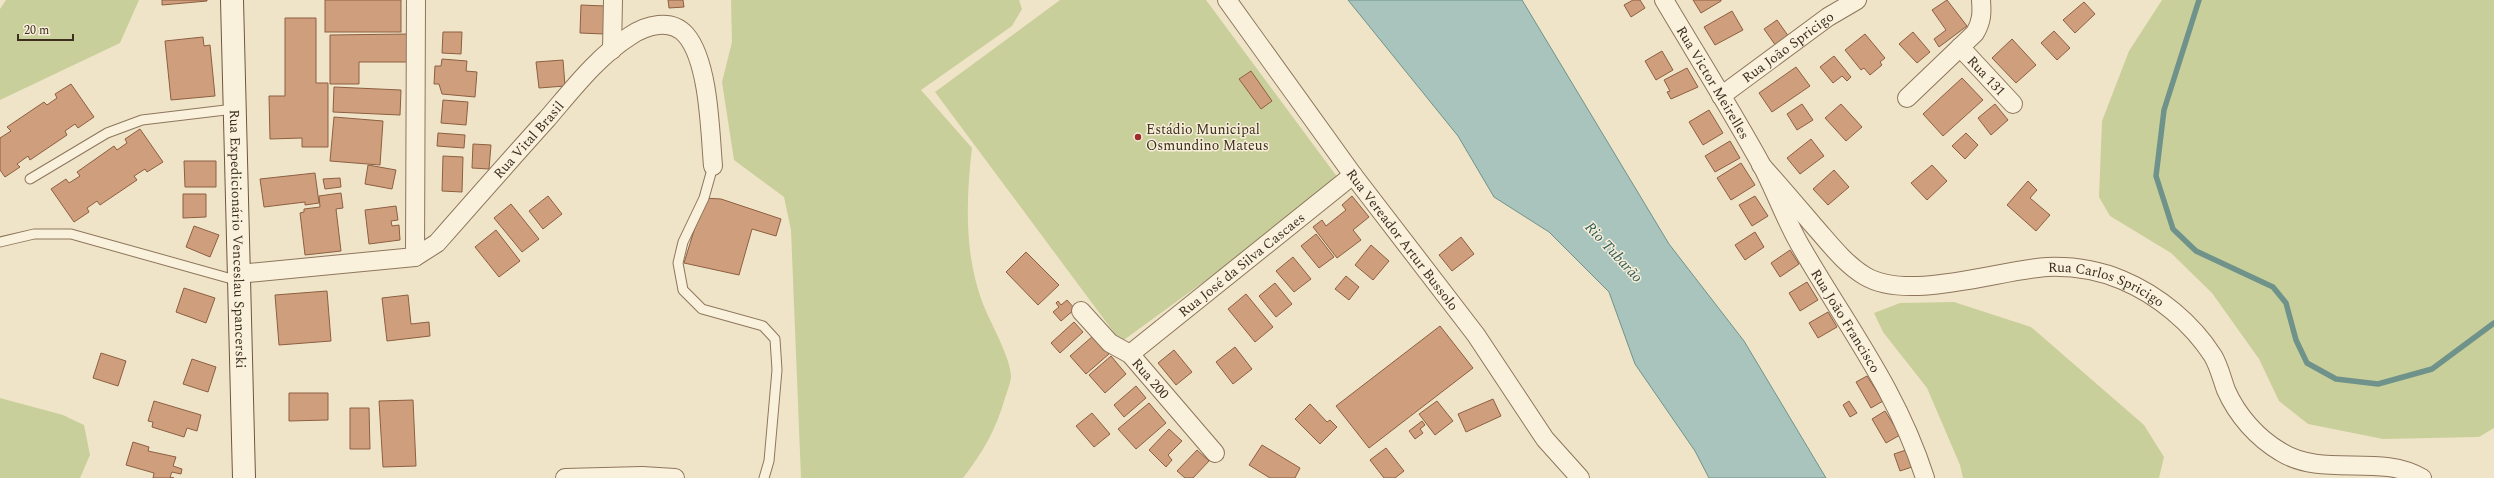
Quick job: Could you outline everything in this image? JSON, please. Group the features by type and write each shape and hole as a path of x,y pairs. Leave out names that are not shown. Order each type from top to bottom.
{"street":[{"name":"Rua Expedicionário Venceslau Spancerski","path":"232,0 244,478"},
{"path":"415,257 416,0"},
{"path":"612,0 612,50"},
{"name":"Rua Vereador Artur Bussolo","path":"1227,0 1353,175 1476,335 1545,439 1580,478"},
{"name":"Rua Victor Meirelles","path":"1664,0 1761,165"},
{"name":"Rua João Spricigo","path":"1721,96 1828,17 1856,0"},
{"path":"1907,98 1975,33 1980,24 1981,0"},
{"name":"Rua Vital Brasil","path":"239,277 415,257 437,244 560,103 612,50 630,35 648,27 663,24 675,27 685,34 700,64 706,89 713,166"},
{"name":"Rua 131","path":"1960,47 2013,104"},
{"name":"Rua João Francisco","path":"1761,165 1784,217 1889,389 1906,425 1925,478"},
{"name":"Rua Carlos Spricigo","path":"1761,165 1833,248 1852,267 1867,278 1888,284 1932,286 2047,268 2074,267 2101,272 2150,294 2180,317 2198,336 2214,358 2238,412 2258,435 2282,453 2306,461 2389,467 2422,478"},
{"name":"Rua José da Silva Cascaes","path":"1130,354 1353,175"},
{"name":"Rua 200","path":"1081,311 1110,343 1130,354 1215,453"},
{"path":"564,478 642,476 675,478"}],"lane":[{"path":"30,179 107,133 142,120 234,109"},
{"path":"713,166 704,198 683,242 678,264 683,290 702,309 763,326 774,339 777,370 769,461 764,478"},
{"path":"0,242 34,234 71,234 136,254 239,277"}],"green space":[{"path":"6,0 139,0 120,43 0,100 0,9"},
{"path":"731,0 1019,0 1022,9 1012,26 921,90 972,148 968,227 972,266 983,304 1008,361 1011,378 993,431 983,450 963,478 801,478 791,230 784,197 734,160 722,82 732,42"},
{"name":"Estádio Municipal Osmundino Mateus","path":"1060,0 1206,0 1341,182 1121,342 935,92"},
{"path":"2162,0 2494,0 2494,428 2479,437 2383,439 2308,424 2279,401 2259,359 2212,293 2171,253 2110,216 2099,197 2102,121 2129,51"},
{"path":"1954,302 2031,327 2144,425 2164,457 2159,478 1963,478 1960,465 1927,388 1883,332 1874,313 1900,303"},
{"path":"0,398 63,415 84,425 90,455 80,478 0,478"}],"water":[{"name":"Rio Tubarão","path":"1348,0 1522,0 1669,244 1744,341 1826,478 1709,478 1695,451 1635,364 1609,292 1549,232 1494,197 1458,136"}],"building":[{"path":"162,0 207,0 207,1 162,5"},
{"path":"325,0 401,0 401,32 325,32"},
{"path":"668,0 683,0 684,7 669,8"},
{"path":"1633,0 1640,0 1645,8 1631,17 1624,5"},
{"path":"1693,0 1721,0 1721,1 1701,13"},
{"path":"1947,0 1967,26 1939,47 1934,39 1946,30 1932,10"},
{"path":"2084,2 2095,14 2075,33 2063,20"},
{"path":"581,5 605,6 604,34 580,33"},
{"path":"1732,11 1743,30 1715,45 1704,27"},
{"path":"285,18 316,18 316,83 328,83 328,147 302,147 302,138 270,139 269,96 285,96"},
{"path":"1777,20 1789,37 1776,46 1764,29"},
{"path":"2054,31 2070,48 2057,60 2041,43"},
{"path":"443,32 462,32 461,54 442,53"},
{"path":"1913,32 1930,52 1917,63 1899,44"},
{"path":"409,34 409,62 359,62 359,84 330,84 330,35"},
{"path":"1865,34 1885,58 1880,62 1882,65 1870,75 1864,68 1861,70 1845,50"},
{"path":"203,37 204,46 210,45 215,96 171,100 165,41"},
{"path":"2012,39 2036,65 2016,83 1992,58"},
{"path":"1662,51 1673,70 1656,80 1645,61"},
{"path":"1834,56 1851,77 1847,81 1842,76 1833,83 1820,67"},
{"path":"442,59 467,61 466,71 477,72 475,97 442,94 439,84 434,84 435,66 441,66"},
{"path":"563,60 565,86 539,88 536,62"},
{"path":"1796,67 1810,86 1772,112 1759,93"},
{"path":"1687,68 1698,87 1671,99 1667,92 1670,91 1664,80"},
{"path":"1251,71 1272,101 1261,109 1239,79"},
{"path":"1962,78 1983,100 1943,136 1923,114"},
{"path":"71,84 94,117 78,128 75,124 65,131 67,135 30,160 28,156 17,164 20,167 5,177 0,170 0,138 11,131 7,127 44,102 47,105 57,98 55,94"},
{"path":"334,87 401,90 400,115 333,112"},
{"path":"443,100 468,102 466,125 441,123"},
{"path":"1802,104 1813,120 1797,130 1787,114"},
{"path":"1841,104 1862,127 1846,141 1825,118"},
{"path":"1995,104 2008,120 1991,135 1978,118"},
{"path":"1709,110 1723,133 1703,145 1689,122"},
{"path":"334,117 383,121 380,165 330,161"},
{"path":"140,129 163,162 147,172 145,169 134,176 137,180 100,205 97,201 87,208 89,212 74,222 51,189 66,179 69,183 80,176 77,172 114,146 117,150 127,143 125,139"},
{"path":"438,133 465,135 464,148 437,146"},
{"path":"1966,133 1978,145 1965,159 1952,146"},
{"path":"1811,139 1824,156 1800,174 1787,158"},
{"path":"1730,141 1740,158 1715,172 1705,156"},
{"path":"473,144 491,145 489,169 472,168"},
{"path":"443,156 463,157 462,192 442,191"},
{"path":"184,161 216,161 216,187 185,187"},
{"path":"1741,163 1755,185 1731,200 1717,178"},
{"path":"368,165 396,170 392,189 365,184"},
{"path":"1932,165 1947,181 1927,200 1911,183"},
{"path":"1834,170 1849,187 1828,205 1813,189"},
{"path":"315,173 319,203 305,205 305,202 264,207 260,179"},
{"path":"340,178 341,187 325,189 323,179"},
{"path":"2028,181 2037,190 2030,198 2050,215 2036,231 2007,205"},
{"path":"341,193 343,208 336,209 341,251 305,255 300,213 304,212 304,209 320,207 319,196"},
{"path":"183,194 206,194 206,217 183,218"},
{"path":"548,196 562,214 543,229 529,211"},
{"path":"1352,196 1369,217 1353,230 1361,240 1337,258 1313,227 1322,220 1326,226 1346,210 1342,205"},
{"path":"1755,196 1768,216 1752,226 1739,205"},
{"path":"704,198 721,199 781,219 776,236 752,229 739,275 684,263"},
{"path":"511,204 539,239 522,252 494,218"},
{"path":"396,206 398,220 391,221 392,226 399,225 400,240 369,244 365,210"},
{"path":"194,226 219,235 210,257 186,247"},
{"path":"496,230 520,261 499,277 475,247"},
{"path":"1755,232 1764,247 1745,260 1735,245"},
{"path":"1316,234 1334,257 1319,268 1301,246"},
{"path":"1461,237 1474,254 1452,271 1439,255"},
{"path":"1371,245 1389,261 1373,280 1355,265"},
{"path":"1790,250 1799,264 1780,277 1771,263"},
{"path":"1026,252 1059,285 1038,305 1006,272"},
{"path":"1293,257 1311,279 1294,292 1276,271"},
{"path":"1346,276 1359,287 1349,300 1335,289"},
{"path":"1807,282 1818,300 1800,311 1789,293"},
{"path":"1275,283 1292,304 1276,317 1259,296"},
{"path":"184,288 215,298 206,323 176,312"},
{"path":"327,291 331,341 279,345 275,295"},
{"path":"1246,294 1273,327 1255,342 1228,309"},
{"path":"408,295 411,324 429,322 430,336 387,341 382,298"},
{"path":"1067,300 1075,309 1061,321 1053,312 1059,307 1056,303 1058,301 1061,305"},
{"path":"1828,312 1837,327 1818,338 1809,323"},
{"path":"1074,322 1083,332 1060,353 1051,343"},
{"path":"1440,326 1473,368 1369,448 1336,406"},
{"path":"1093,336 1109,354 1086,374 1070,356"},
{"path":"1235,347 1252,369 1233,384 1216,362"},
{"path":"1174,350 1192,372 1176,385 1158,363"},
{"path":"101,353 126,361 118,386 93,378"},
{"path":"1111,356 1126,374 1105,393 1089,375"},
{"path":"192,359 216,367 208,392 183,384"},
{"path":"1867,376 1883,401 1871,408 1856,382"},
{"path":"1136,386 1146,398 1124,417 1114,405"},
{"path":"289,393 328,393 328,420 289,421"},
{"path":"1493,399 1501,416 1466,432 1458,414"},
{"path":"413,400 416,466 383,467 379,401"},
{"path":"154,401 201,415 197,431 187,428 184,437 152,427 153,422 148,421"},
{"path":"1437,401 1453,421 1435,435 1419,414"},
{"path":"1849,401 1857,413 1850,417 1843,405"},
{"path":"1149,403 1166,423 1136,449 1118,429"},
{"path":"1310,404 1327,422 1330,420 1337,427 1320,444 1295,419"},
{"path":"350,408 369,408 370,449 350,449"},
{"path":"1885,411 1900,435 1886,443 1872,419"},
{"path":"1092,413 1110,434 1094,447 1076,426"},
{"path":"1422,421 1425,425 1420,429 1423,433 1415,439 1409,431"},
{"path":"1169,429 1182,441 1168,455 1172,460 1166,467 1149,450"},
{"path":"133,442 149,447 148,451 176,457 173,466 182,469 181,474 172,472 170,477 174,478 153,478 154,473 126,465"},
{"path":"1262,445 1300,468 1295,478 1270,478 1249,465"},
{"path":"1386,448 1404,471 1395,478 1384,478 1370,460"},
{"path":"1197,450 1209,461 1193,478 1185,478 1177,471"},
{"path":"1906,450 1912,467 1900,471 1894,454"}],"waterway":[{"path":"2199,0 2164,110 2156,176 2173,229 2196,251 2273,287 2286,303 2296,340 2307,363 2336,379 2378,384 2432,369 2494,323"}],"place":[{"name":"Estádio Municipal Osmundino Mateus","path":"1138,137"}]}
